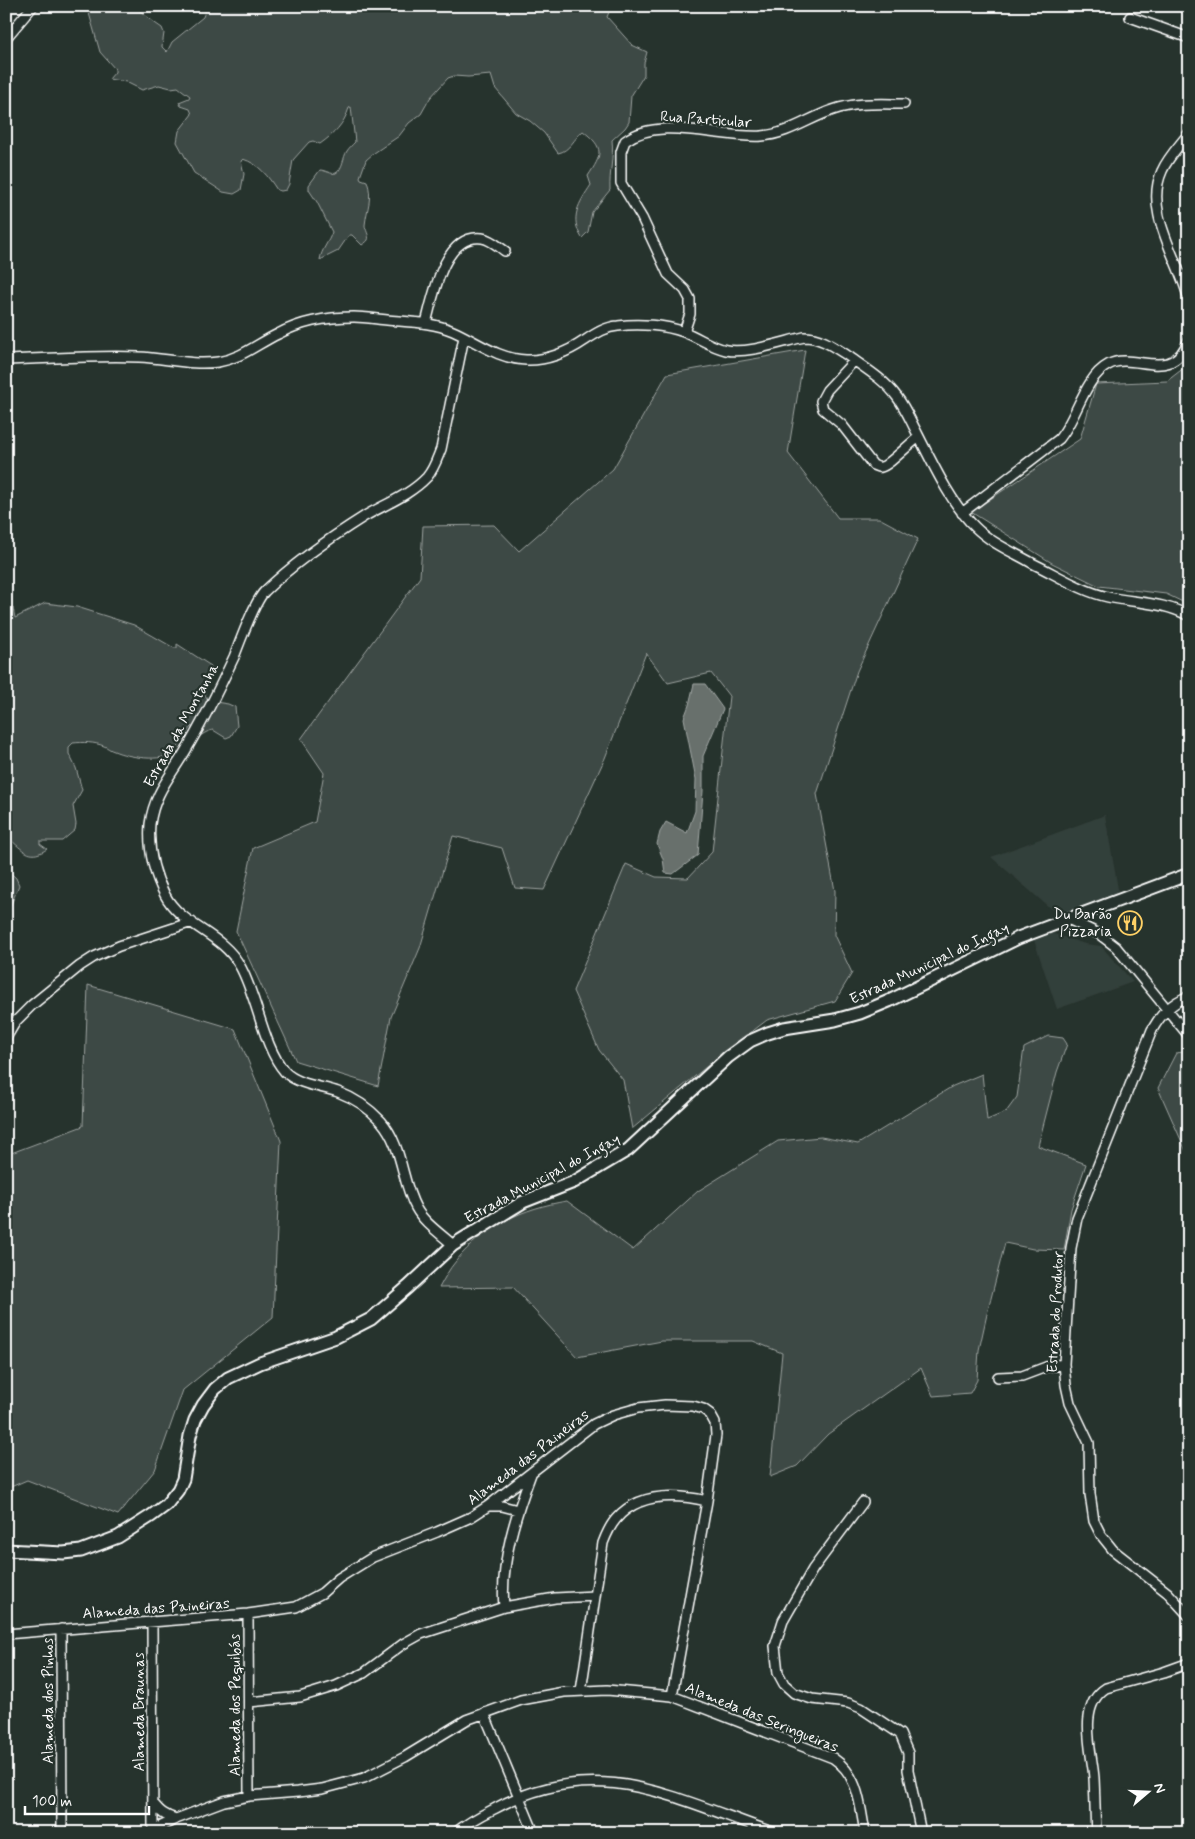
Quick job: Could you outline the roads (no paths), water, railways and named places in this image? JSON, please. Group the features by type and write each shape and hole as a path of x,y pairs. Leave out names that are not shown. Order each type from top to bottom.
{"street":[{"path":"6,38 33,6"},
{"path":"1130,17 1189,38"},
{"name":"Rua Particular","path":"684,332 690,314 690,299 668,274 642,218 621,183 621,152 625,141 641,132 661,128 763,136 790,130 833,110 850,106 904,104"},
{"path":"1189,133 1161,172 1157,190 1158,207 1164,232 1189,300"},
{"path":"426,323 446,261 463,241 481,238 506,251"},
{"path":"6,360 140,357 195,363 216,362 234,358 264,343 276,334 315,320 335,317 358,317 426,323 453,331 493,352 526,360 559,354 599,332 615,326 648,326 684,332 726,350 743,350 812,337 820,339 854,361 885,384 898,398 962,513 975,528 993,542 1076,585 1110,597 1175,609 1189,616"},
{"name":"Estrada da Montanha","path":"453,1245 417,1211 392,1138 383,1123 371,1111 340,1093 299,1081 286,1073 273,1052 249,984 239,964 228,949 217,939 179,913 166,898 157,878 151,856 150,825 157,796 185,752 212,703 260,596 321,545 366,516 406,494 429,475 436,464 441,449 464,337"},
{"path":"962,513 1059,439 1067,430 1093,378 1108,364 1127,360 1147,365 1170,362 1178,357 1189,340"},
{"path":"854,361 828,390 821,401 824,409 842,425 873,465 878,467 887,464 919,437"},
{"name":"Estrada Municipal do Ingay","path":"6,1550 63,1553 82,1551 118,1537 151,1516 166,1505 178,1490 195,1420 215,1389 228,1378 244,1369 336,1337 359,1327 383,1310 453,1245 508,1211 531,1199 574,1182 628,1150 728,1057 750,1041 784,1028 835,1020 889,1002 1018,938 1189,874"},
{"path":"1068,919 1099,934 1116,947 1189,1036"},
{"path":"6,1038 16,1021 32,1005 94,957 119,946 192,922"},
{"name":"Estrada do Produtor","path":"1189,996 1167,1009 1148,1037 1077,1218 1071,1248 1064,1364 1070,1403 1089,1443 1090,1494 1092,1512 1097,1528 1113,1550 1168,1593 1189,1616"},
{"path":"998,1377 1022,1376 1046,1367 1064,1364"},
{"name":"Alameda das Paineiras","path":"6,1634 248,1614 296,1607 322,1593 339,1578 372,1558 437,1532 488,1506 594,1424 613,1415 638,1408 664,1405 693,1406 704,1409 710,1414 715,1423 716,1435 707,1501 672,1696"},
{"path":"504,1607 502,1591 505,1570 518,1510 532,1472"},
{"path":"512,1488 524,1495"},
{"path":"581,1691 603,1543 609,1529 624,1511 638,1503 655,1497 688,1497 707,1501"},
{"path":"863,1502 813,1568 783,1621 775,1646 778,1673 784,1684 794,1693 812,1699 848,1703 861,1708 900,1734 908,1753 909,1776 921,1833"},
{"path":"488,1506 502,1506 518,1510"},
{"path":"248,1702 300,1697 336,1686 364,1673 403,1644 421,1634 504,1607 555,1598 595,1596"},
{"name":"Alameda dos Pequibás","path":"248,1614 249,1796"},
{"name":"Alameda Braunas","path":"152,1621 153,1831"},
{"name":"Alameda dos Pinhos","path":"61,1629 62,1833"},
{"path":"1096,1833 1094,1777 1089,1738 1090,1712 1093,1703 1099,1693 1106,1688 1189,1663"},
{"name":"Alameda das Seringueiras","path":"153,1831 208,1806 249,1796 322,1789 364,1778 405,1757 466,1720 484,1713 546,1694 607,1690 672,1696 833,1758 843,1764 849,1772 859,1801 865,1833"},
{"path":"484,1713 534,1833"},
{"path":"455,1833 473,1820 519,1796 563,1784 580,1782 625,1784 657,1792 775,1833"},
{"path":"153,1803 159,1811 176,1819"}],"place":[{"name":"Du Barão Pizzaria","path":"1130,923"}]}
